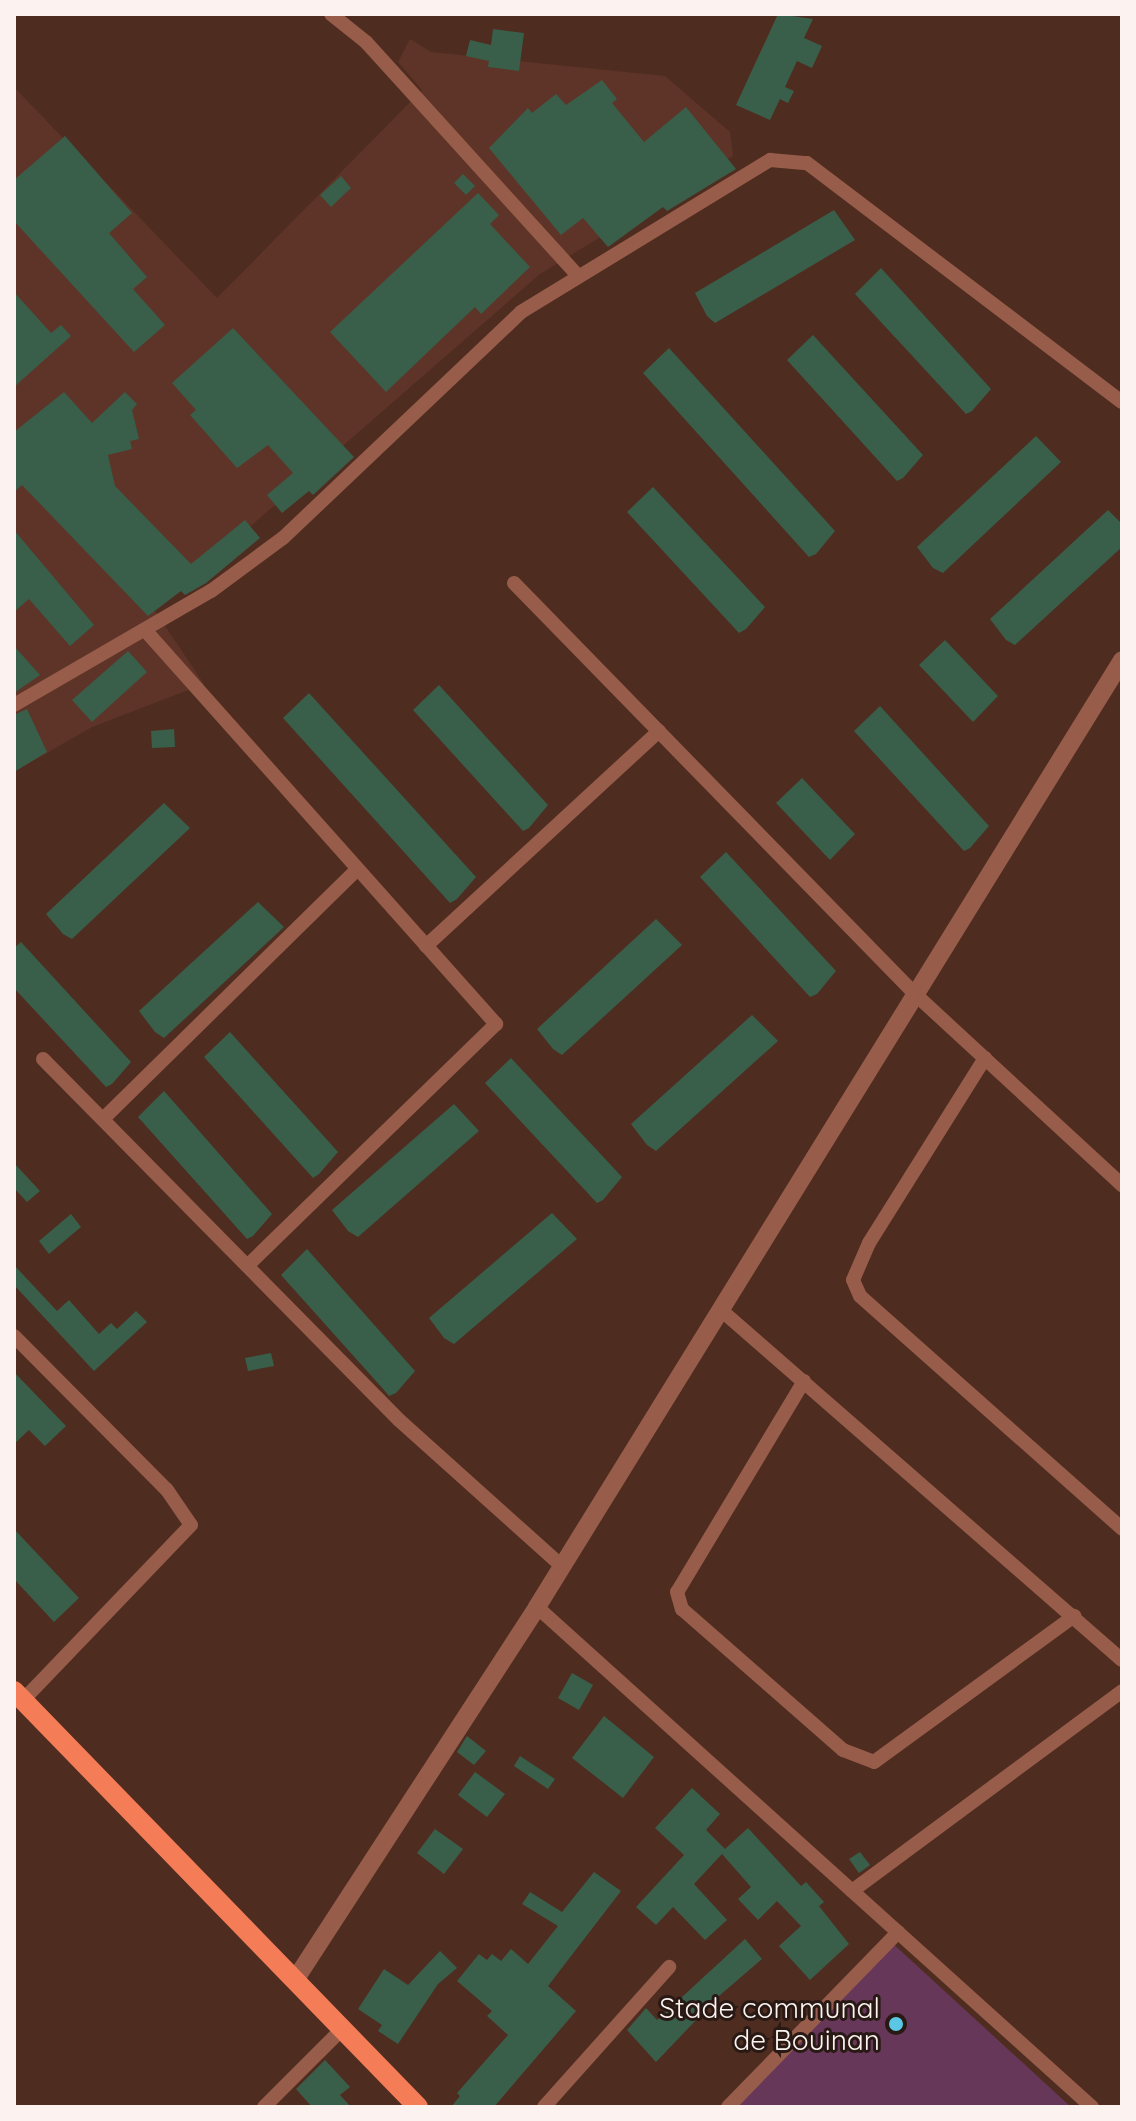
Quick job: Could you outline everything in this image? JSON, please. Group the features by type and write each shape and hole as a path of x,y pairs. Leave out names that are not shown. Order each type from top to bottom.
{"main road":[{"path":"18,1696 418,2107"}],"street":[{"path":"331,14 366,42 578,276"},
{"path":"14,705 211,591 283,538 521,312 770,160 807,163 1122,402"},
{"path":"514,583 915,994 1122,1185"},
{"path":"145,630 496,1024 247,1266"},
{"path":"295,1980 537,1607 1122,660"},
{"path":"426,946 659,731"},
{"path":"103,1119 356,870"},
{"path":"985,1058 869,1243 853,1280 860,1296 1122,1529"},
{"path":"43,1059 399,1420 562,1566"},
{"path":"721,1310 1122,1660"},
{"path":"14,1336 167,1490 191,1525 18,1696"},
{"path":"804,1381 677,1592 682,1609 843,1750 874,1762 1074,1616"},
{"path":"537,1607 1092,2107"},
{"path":"852,1891 1122,1691"},
{"path":"728,2107 898,1932"},
{"path":"544,2107 669,1967"},
{"path":"264,2107 341,2030"}],"shaded area":[{"path":"410,39 431,52 665,76 730,132 733,156 540,274 237,538 143,593 204,684 92,727 14,772 14,87 217,298 422,90 398,62"},
{"name":"Stade communal de Bouinan","path":"890,1941 1071,2107 734,2107"}],"building":[{"path":"778,14 813,19 804,38 822,46 812,68 797,61 785,87 794,91 788,103 780,99 770,120 736,105"},
{"path":"493,29 524,33 519,71 488,67 489,61 466,56 470,40 491,45"},
{"path":"602,80 617,99 612,103 644,142 686,107 736,169 667,211 663,207 608,247 583,218 561,235 489,148 528,108 532,113 556,94 566,105"},
{"path":"65,136 132,213 109,233 147,277 133,289 165,325 134,352 14,221 14,180"},
{"path":"463,174 475,186 466,195 454,183"},
{"path":"341,176 351,188 331,207 320,195"},
{"path":"478,193 499,215 490,224 530,267 481,314 475,307 386,392 330,332"},
{"path":"834,210 855,240 715,323 707,316 695,293"},
{"path":"881,268 991,389 972,411 966,414 855,294"},
{"path":"14,292 51,333 61,325 71,336 14,387"},
{"path":"233,328 354,457 313,495 309,491 282,513 267,495 293,473 268,445 237,468 190,415 196,410 172,383"},
{"path":"813,335 923,455 903,478 897,481 787,360"},
{"path":"669,348 835,531 816,554 809,557 643,373"},
{"path":"64,392 92,423 125,392 137,404 132,410 139,439 130,441 132,449 108,455 115,486 191,564 245,520 260,538 206,583 185,595 181,591 148,616 22,485 14,492 14,432"},
{"path":"1036,436 1061,462 943,573 933,568 917,547"},
{"path":"653,487 765,607 746,629 739,633 627,512"},
{"path":"1108,510 1122,524 1122,547 1015,645 1006,640 990,619"},
{"path":"14,530 94,625 70,646 29,599 14,612"},
{"path":"945,640 998,696 973,722 919,665"},
{"path":"14,646 40,675 14,693"},
{"path":"128,651 147,672 92,722 72,700"},
{"path":"439,685 548,805 529,828 523,831 413,710"},
{"path":"309,693 476,877 457,899 450,903 283,718"},
{"path":"880,706 989,826 970,848 964,851 854,731"},
{"path":"27,709 47,752 14,772 14,715"},
{"path":"174,729 175,747 152,748 151,731"},
{"path":"802,778 855,834 830,860 776,803"},
{"path":"164,803 190,828 72,939 63,934 46,914"},
{"path":"726,852 836,971 817,994 810,997 700,877"},
{"path":"258,902 284,927 164,1038 155,1032 139,1011"},
{"path":"656,919 682,945 562,1055 553,1049 537,1029"},
{"path":"21,942 131,1062 112,1084 106,1087 14,988 14,948"},
{"path":"752,1015 778,1041 656,1151 647,1145 631,1124"},
{"path":"230,1032 338,1152 313,1178 204,1057"},
{"path":"511,1058 622,1177 603,1200 597,1203 485,1083"},
{"path":"164,1091 272,1214 253,1236 247,1239 138,1117"},
{"path":"454,1104 479,1131 358,1237 348,1231 332,1210"},
{"path":"14,1163 40,1191 27,1202 14,1188"},
{"path":"552,1213 577,1239 454,1344 444,1338 429,1318"},
{"path":"71,1214 81,1227 49,1254 39,1241"},
{"path":"307,1249 415,1371 396,1393 389,1396 281,1275"},
{"path":"14,1265 57,1311 69,1300 99,1334 111,1323 117,1329 136,1311 147,1322 94,1371 14,1285"},
{"path":"271,1353 274,1366 248,1371 245,1358"},
{"path":"14,1372 66,1426 45,1446 29,1430 14,1444"},
{"path":"14,1529 79,1598 54,1622 14,1579"},
{"path":"572,1673 593,1685 579,1710 558,1698"},
{"path":"604,1716 654,1757 623,1798 572,1758"},
{"path":"467,1736 486,1751 474,1765 457,1752"},
{"path":"520,1756 555,1779 548,1789 514,1766"},
{"path":"475,1772 505,1794 487,1817 458,1795"},
{"path":"692,1788 720,1814 706,1830 725,1849 748,1828 801,1886 806,1882 824,1902 819,1906 849,1944 810,1980 779,1946 801,1926 777,1901 758,1920 738,1899 751,1887 722,1854 694,1884 727,1920 705,1940 673,1907 656,1925 636,1907 684,1855 655,1828"},
{"path":"435,1829 463,1849 444,1874 417,1853"},
{"path":"860,1852 870,1865 859,1873 849,1859"},
{"path":"594,1872 621,1891 548,1986 576,2011 494,2107 451,2107 460,2096 457,2093 508,2035 487,2016 492,2011 457,1981 479,1954 487,1960 492,1954 501,1961 511,1949 528,1964 558,1926 522,1904 530,1892 562,1912"},
{"path":"745,1939 762,1959 719,1996 656,2062 627,2030 646,2008 657,2020"},
{"path":"440,1951 457,1968 438,1984 398,2044 378,2031 382,2025 358,2009 384,1969 408,1985"},
{"path":"325,2060 350,2087 340,2095 351,2107 312,2107 296,2089"}],"place":[{"name":"Stade communal de Bouinan","path":"896,2024"}]}
